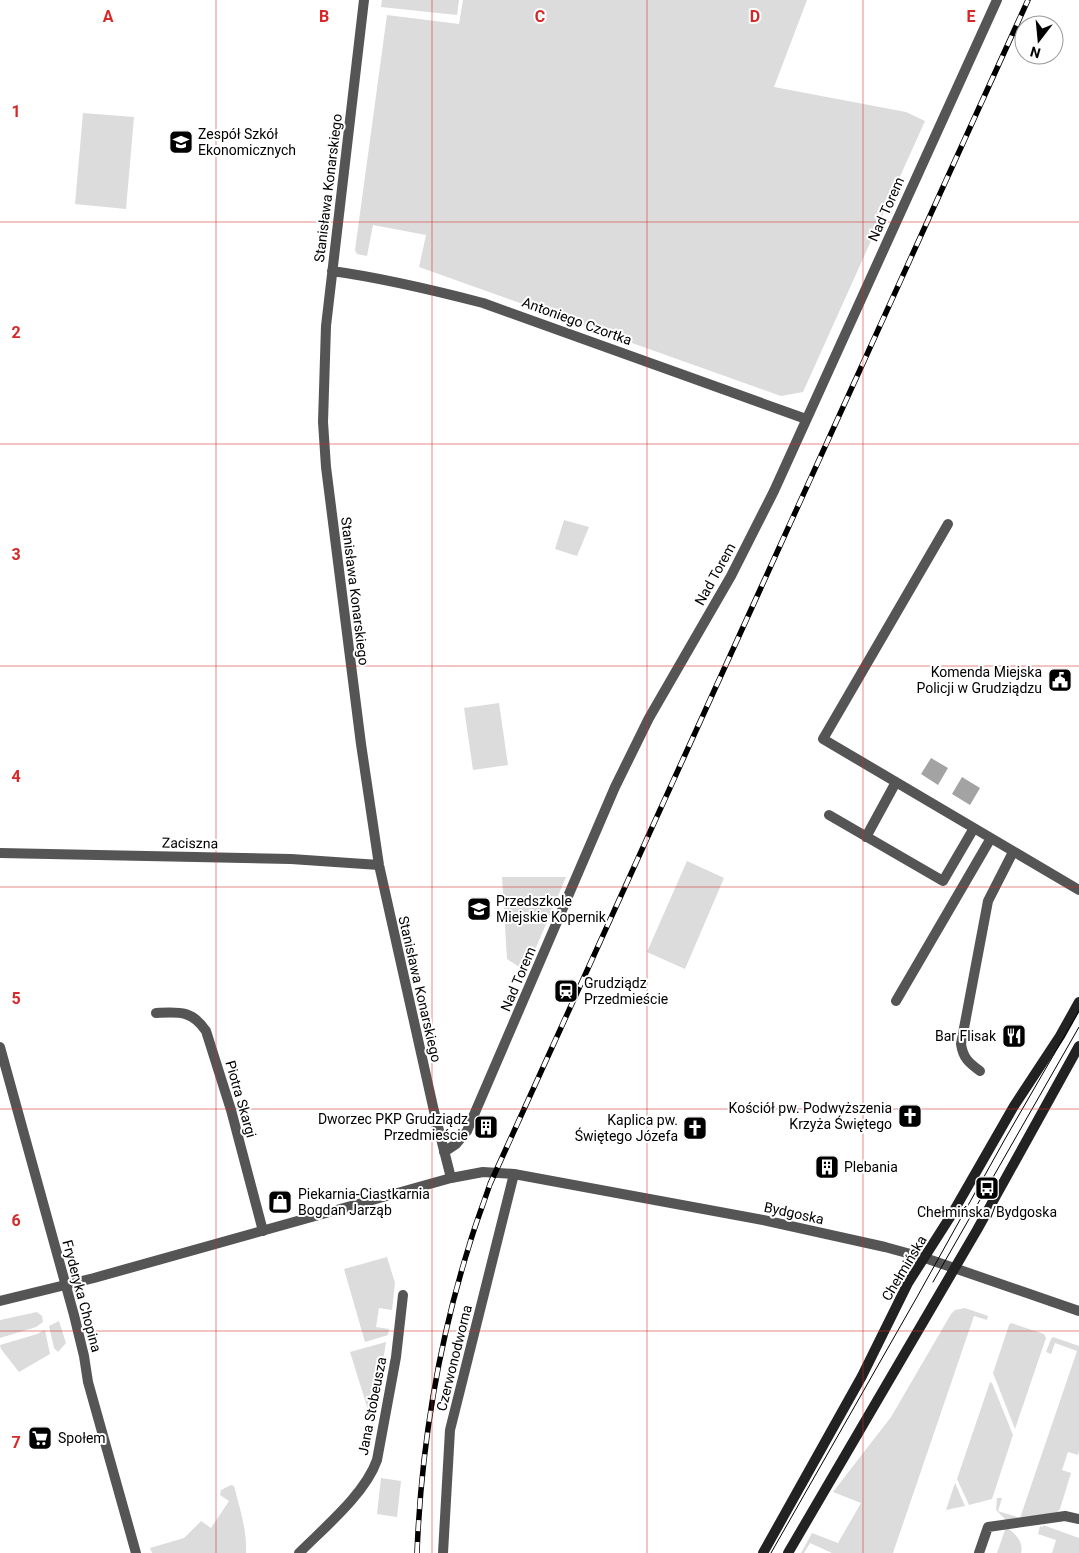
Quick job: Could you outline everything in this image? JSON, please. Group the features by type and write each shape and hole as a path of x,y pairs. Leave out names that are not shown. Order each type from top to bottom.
{"main road":[{"name":"Chełmińska","path":"763,1553 862,1376 908,1283 925,1258 1014,1106 1060,1036 1079,1002"},
{"path":"788,1553 953,1268 977,1230 1079,1046"}],"street":[{"name":"Stanisława Konarskiego","path":"364,0 326,326 323,422 326,466 361,744 379,865 451,1178"},
{"name":"Nad Torem","path":"444,1152 456,1144 467,1131 615,787 649,718 731,576 774,491 997,0"},
{"name":"Antoniego Czortka","path":"332,271 428,289 483,303 806,419"},
{"path":"948,524 823,739 1079,890"},
{"path":"866,837 896,782"},
{"path":"829,815 943,881 974,828"},
{"path":"896,1001 991,838"},
{"path":"980,1071 966,1061 961,1044 988,901 1014,852"},
{"name":"Zaciszna","path":"0,853 291,860 379,865"},
{"name":"Piotra Skargi","path":"156,1013 179,1012 189,1015 199,1020 206,1031 231,1110 263,1231"},
{"name":"Fryderyka Chopina","path":"0,1047 66,1285 84,1356 88,1382 136,1553"},
{"name":"Bydgoska","path":"0,1302 451,1178 495,1172 763,1220 885,1247 925,1258 1079,1311"},
{"name":"Czerwonodworna","path":"443,1553 450,1430 514,1174"},
{"name":"Jana Stobeusza","path":"299,1553 364,1486 373,1473 396,1357 403,1295"},
{"path":"979,1553 988,1527 1065,1516 1079,1519"}],"shaded area":[{"path":"382,0 459,0 457,15 381,7"},
{"path":"463,0 807,0 774,87 906,112 925,121 803,392 781,396 419,267 426,235 373,225 367,256 357,254 355,250 387,15 459,24"},
{"path":"83,113 134,117 126,209 75,204"},
{"path":"564,520 589,527 577,556 555,549"},
{"path":"499,703 508,765 473,770 464,708"},
{"path":"931,758 948,768 938,785 921,774"},
{"path":"962,777 980,788 970,805 952,794"},
{"path":"687,861 724,878 685,969 647,952"},
{"path":"502,877 566,877 526,971 507,959"},
{"path":"387,1257 395,1283 392,1310 379,1308 376,1327 389,1329 388,1335 365,1342 344,1269"},
{"path":"965,1308 988,1316 987,1320 974,1316 893,1553 832,1553 810,1543 804,1553 801,1553 812,1533 838,1543 861,1503 833,1492 891,1417 951,1314 955,1310"},
{"path":"37,1312 42,1316 43,1322 36,1327 0,1338 0,1320"},
{"path":"59,1321 66,1343 58,1352 54,1348 49,1326"},
{"path":"1011,1323 1044,1334 1046,1338 1015,1429 993,1373"},
{"path":"45,1330 50,1354 19,1372 0,1345"},
{"path":"1053,1337 1079,1346 1078,1455 1068,1452 1062,1470 1071,1473 1060,1509 1057,1512 1025,1518 1006,1520 996,1510 997,1498 1002,1498 998,1511 1020,1518 1077,1351 1055,1343 1051,1354 1046,1352"},
{"path":"386,1342 373,1426 350,1352"},
{"path":"990,1382 1013,1435 992,1499 969,1505 957,1479"},
{"path":"381,1478 401,1481 397,1517 377,1514"},
{"path":"955,1483 965,1506 946,1510"},
{"path":"231,1485 234,1486 243,1520 246,1553 152,1553 150,1548 184,1538 201,1521 211,1528 229,1501 220,1495 221,1490"},
{"path":"1043,1525 1079,1538 1079,1553 1052,1553 1056,1540 1038,1534 1040,1526 1043,1527"},
{"path":"1006,1527 1018,1538 1022,1549 1021,1553 997,1553"}],"tram line":[{"path":"771,1553 1079,1011"},
{"path":"933,1282 1079,1027"}],"railway":[{"path":"417,1553 422,1475 440,1359 458,1283 490,1184 1028,0"}],"place":[{"name":"Zespół Szkół Ekonomicznych","path":"181,142"},
{"name":"Komenda Miejska Policji w Grudziądzu","path":"1060,680"},
{"name":"Przedszkole Miejskie Kopernik","path":"479,909"},
{"name":"Grudziądz Przedmieście","path":"566,991"},
{"name":"Bar Flisak","path":"1014,1036"},
{"name":"Kościół pw. Podwyższenia Krzyża Świętego","path":"910,1116"},
{"name":"Dworzec PKP Grudziądz Przedmieście","path":"486,1127"},
{"name":"Kaplica pw. Świętego Józefa","path":"695,1128"},
{"name":"Plebania","path":"827,1167"},
{"name":"Chełmińska/Bydgoska","path":"987,1188"},
{"name":"Piekarnia-Ciastkarnia Bogdan Jarząb","path":"280,1202"},
{"name":"Społem","path":"40,1438"}]}
